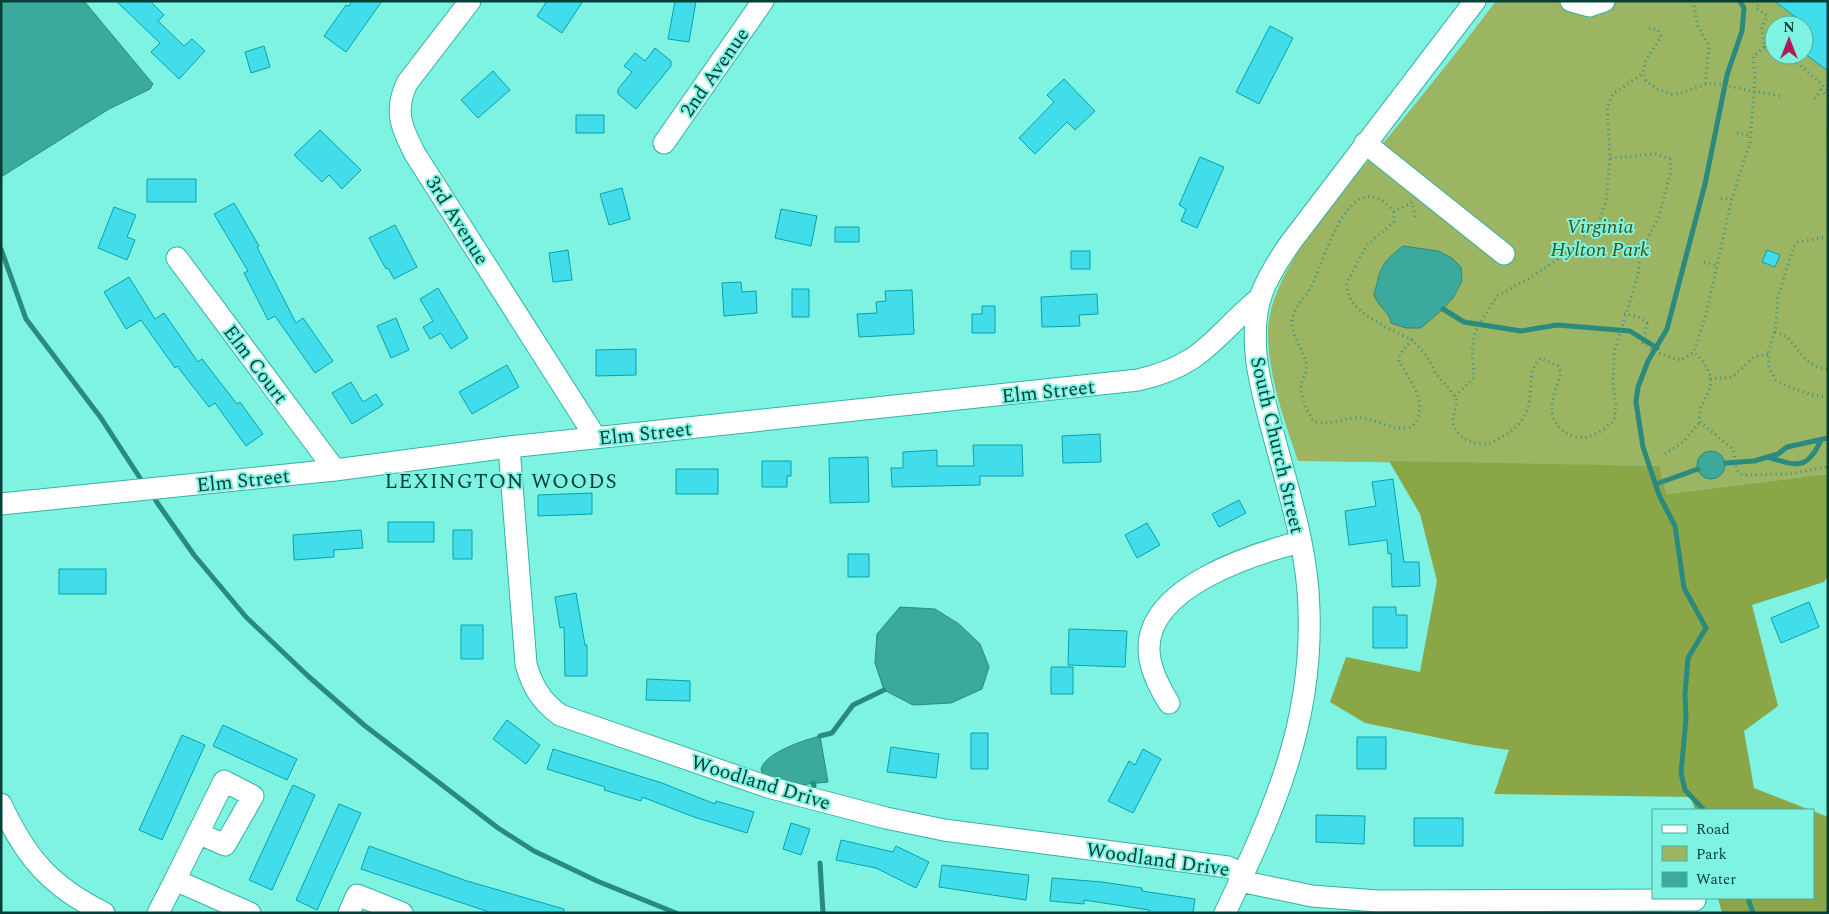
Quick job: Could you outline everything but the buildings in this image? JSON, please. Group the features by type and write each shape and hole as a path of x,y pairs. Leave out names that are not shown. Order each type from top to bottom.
{"street":[{"name":"3rd Avenue","path":"470,1 407,83 401,96 399,111 402,127 415,154 596,438"},
{"name":"2nd Avenue","path":"664,144 763,1"},
{"name":"South Church Street","path":"1225,913 1287,771 1304,704 1308,672 1310,608 1300,542 1256,361 1256,328 1261,297 1271,272 1290,242 1475,1"},
{"path":"1571,1 1589,6 1604,1"},
{"path":"1365,144 1504,254"},
{"name":"Elm Court","path":"178,258 335,470"},
{"name":"Elm Street","path":"1,504 335,470 509,447 1138,380 1172,370 1196,358 1261,297"},
{"name":"Woodland Drive","path":"509,447 526,664 536,691 548,706 560,715 759,784 886,818 944,830 1228,866 1242,877 1312,896 1377,901 1695,900"},
{"path":"1169,702 1155,677 1149,648 1158,620 1166,608 1176,598 1213,572 1259,553 1300,542"},
{"path":"1,804 17,837 36,865 88,905 104,913"},
{"path":"158,913 198,833"},
{"path":"175,880 250,913"},
{"path":"349,913 357,895 402,913"}],"path":[{"path":"1694,1 1698,26 1709,52 1706,86"},
{"path":"1761,1 1756,8 1766,15"},
{"path":"1624,314 1638,316 1647,323 1643,343 1649,348 1671,359 1681,360 1694,352 1706,315 1718,266 1731,200 1751,136 1755,75 1753,57 1764,48 1762,28 1764,23"},
{"path":"1455,396 1467,387 1474,378 1472,350 1475,332 1497,296 1530,278 1558,259 1598,224 1606,201 1610,158 1607,107 1613,94 1642,73 1645,62 1662,37 1658,30 1650,28"},
{"path":"1800,65 1828,90"},
{"path":"1642,73 1646,81 1664,93 1680,93 1711,83 1753,93 1780,96"},
{"path":"1815,99 1821,90 1828,97"},
{"path":"1828,130 1828,149"},
{"path":"1737,133 1751,136"},
{"path":"1412,340 1400,354 1399,361 1421,405 1413,426 1402,428 1364,418 1351,418 1325,424 1313,420 1305,405 1302,382 1306,373 1307,363 1292,327 1293,314 1310,290 1331,234 1348,210 1358,200 1369,196 1386,202 1394,212 1394,222 1367,246 1347,282 1346,295 1355,308 1412,340 1427,356 1435,372 1455,396 1457,407 1453,421 1457,432 1475,444 1487,445 1510,432 1522,419 1530,405 1532,380 1530,372 1534,364 1541,358 1558,366 1561,373 1551,409 1560,430 1572,436 1587,437 1614,421 1616,405 1613,384 1614,352 1624,314 1638,275 1640,253 1659,216 1671,171 1670,159 1656,154 1610,158"},
{"path":"1394,212 1424,192"},
{"path":"1721,198 1731,200"},
{"path":"1828,237 1798,242 1794,246 1779,290 1775,332 1768,354 1770,371 1776,380 1799,392 1828,396"},
{"path":"1704,262 1718,266"},
{"path":"1775,332 1789,338 1803,358 1810,364 1828,369"},
{"path":"1694,352 1706,364 1710,379 1709,393 1699,415 1700,422 1728,443 1736,454 1737,470 1742,476 1803,472 1828,467"},
{"path":"1710,379 1732,377 1754,357 1768,354"},
{"path":"1665,454 1683,442 1700,422"}],"green space":[{"name":"Virginia Hylton Park","path":"1496,1 1774,1 1793,15 1764,15 1764,65 1814,65 1814,60 1828,71 1828,474 1665,494 1658,466 1298,461 1278,397 1269,348 1268,332 1272,306 1282,279 1316,225"},
{"path":"1389,461 1659,466 1666,494 1828,474 1828,576 1824,582 1752,605 1778,706 1744,731 1754,788 1807,809 1695,809 1691,797 1494,794 1509,750 1474,745 1365,723 1330,702 1346,657 1420,672 1437,581 1420,514"},
{"path":"1814,811 1828,817 1828,913 1722,913 1718,899 1814,899"}],"water":[{"path":"1,1 84,1 153,84 150,89 109,109 1,177"},
{"path":"1403,246 1438,251 1452,258 1461,267 1462,281 1453,298 1421,328 1406,328 1391,323 1389,316 1374,295 1383,266"},
{"path":"1711,451 1721,455 1725,465 1721,475 1711,479 1701,475 1697,465 1701,455"},
{"path":"900,607 935,609 959,624 980,644 989,667 982,689 951,703 913,705 884,690 875,663 877,634"},
{"path":"820,736 828,782 799,785 763,776 761,769 770,757 805,740"}],"waterway":[{"path":"1703,809 1685,790 1681,773 1686,719 1685,694 1688,658 1706,628 1684,588 1675,526 1659,495 1643,447 1636,402 1638,387 1648,361 1667,329 1705,184 1727,75 1742,31 1744,8 1740,1"},
{"path":"1,249 26,319 101,418 140,478"},
{"path":"1443,309 1464,322 1521,331 1557,325 1630,331 1657,348"},
{"path":"1726,463 1754,461 1778,454 1787,447 1828,438"},
{"path":"1768,457 1786,463 1800,464 1811,457 1821,440"},
{"path":"1656,484 1698,469"},
{"path":"156,501 194,555 246,617 308,676 364,725 498,828 534,851 597,881 676,913"},
{"path":"820,736 832,733 853,705 884,690"},
{"path":"820,863 823,913"},
{"path":"1748,899 1753,913"}],"district":[{"name":"LEXINGTON WOODS","path":"501,481"}]}
